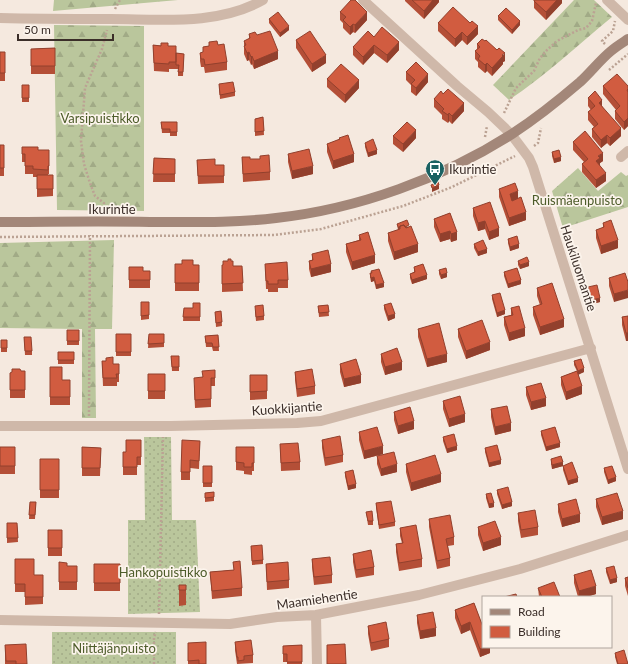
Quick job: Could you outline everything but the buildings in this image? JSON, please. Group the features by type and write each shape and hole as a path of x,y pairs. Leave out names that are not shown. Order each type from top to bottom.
{"main road":[{"name":"Ikurintie","path":"0,222 191,222 259,220 317,212 369,198 432,176 463,162 511,134 528,123 580,82 611,51 628,39"}],"street":[{"path":"0,18 180,19 209,17 239,10 263,0"},
{"name":"Haukiluomantie","path":"363,0 457,86 499,122 511,134 524,151 533,167 628,469"},
{"path":"607,0 628,20"},
{"name":"Kuokkijantie","path":"0,426 164,426 297,423 321,421 591,348"},
{"name":"Maamiehentie","path":"0,620 230,624 277,617 316,614 419,595 520,569 628,535"},
{"path":"316,614 317,664"}],"path":[{"path":"499,122 516,88 534,71 540,58 547,50 557,41 578,30 586,28 592,22 595,6 598,0"},
{"path":"101,222 104,203 95,196 90,183 84,164 81,141 85,88 102,49 109,19"},
{"path":"607,71 628,54"},
{"path":"482,140 487,131 488,112"},
{"path":"0,237 274,235 321,229 403,206 452,187 538,143 542,126"},
{"path":"427,189 429,196"},
{"path":"89,236 89,426"},
{"path":"154,664 154,637 159,623 164,426"}],"green space":[{"path":"54,0 178,0 53,11"},
{"path":"574,0 594,0 612,17 549,70 509,100 493,85"},
{"name":"Varsipuistikko","path":"54,25 144,26 144,211 57,210"},
{"name":"Ruismäenpuisto","path":"578,168 598,191 621,172 626,176 628,175 628,207 563,228 552,191"},
{"path":"114,240 112,329 95,329 96,418 82,418 82,329 0,328 0,243"},
{"name":"Hankopuistikko","path":"144,437 171,437 172,520 196,520 200,612 128,614 128,520 145,520"},
{"name":"Niittäjänpuisto","path":"52,632 176,632 176,664 52,664"}],"place":[{"name":"Ikurintie","path":"435,186"}]}
